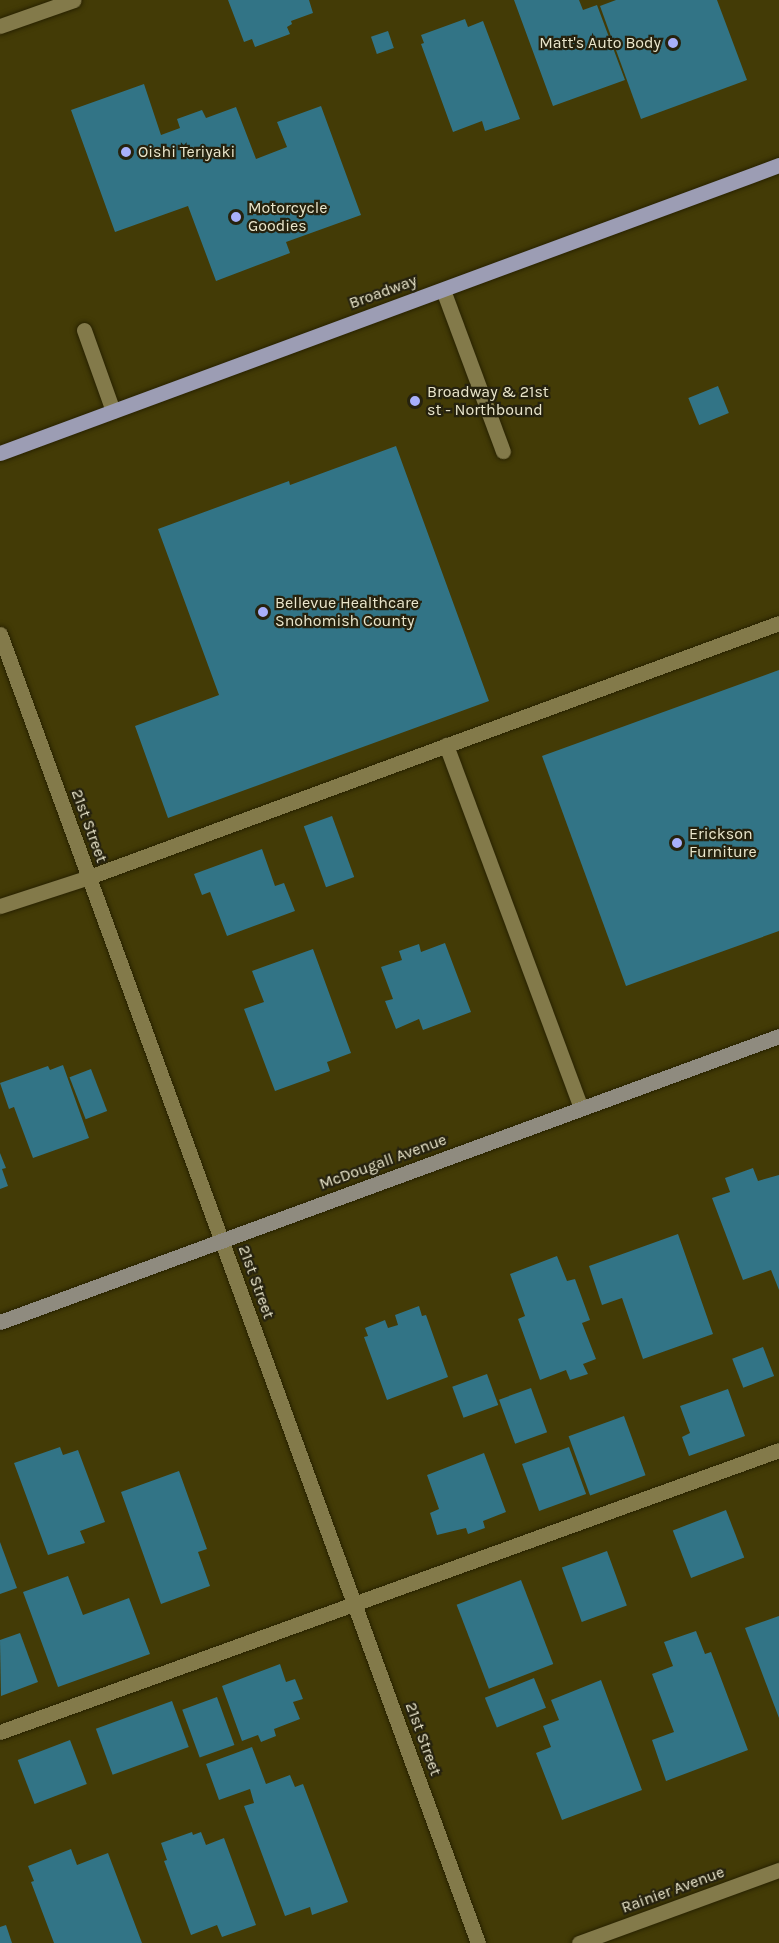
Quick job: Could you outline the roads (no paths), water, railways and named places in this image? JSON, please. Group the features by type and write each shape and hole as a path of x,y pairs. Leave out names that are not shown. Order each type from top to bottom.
{"main road":[{"name":"Broadway","path":"0,453 779,165"}],"street":[{"path":"0,27 74,0"},
{"path":"443,290 503,451"},
{"path":"84,330 113,411"},
{"path":"0,906 89,877 779,623"},
{"name":"21st Street","path":"0,634 478,1943"},
{"path":"446,746 581,1108"},
{"name":"McDougall Avenue","path":"0,1322 779,1036"},
{"path":"0,1732 779,1449"},
{"name":"Rainier Avenue","path":"579,1943 779,1870"}],"place":[{"name":"Matt's Auto Body","path":"673,43"},
{"name":"Oishi Teriyaki","path":"126,152"},
{"name":"Motorcycle Goodies","path":"236,217"},
{"name":"Broadway & 21st st - Northbound","path":"415,401"},
{"name":"Bellevue Healthcare Snohomish County","path":"263,612"},
{"name":"Erickson Furniture","path":"677,843"}]}
